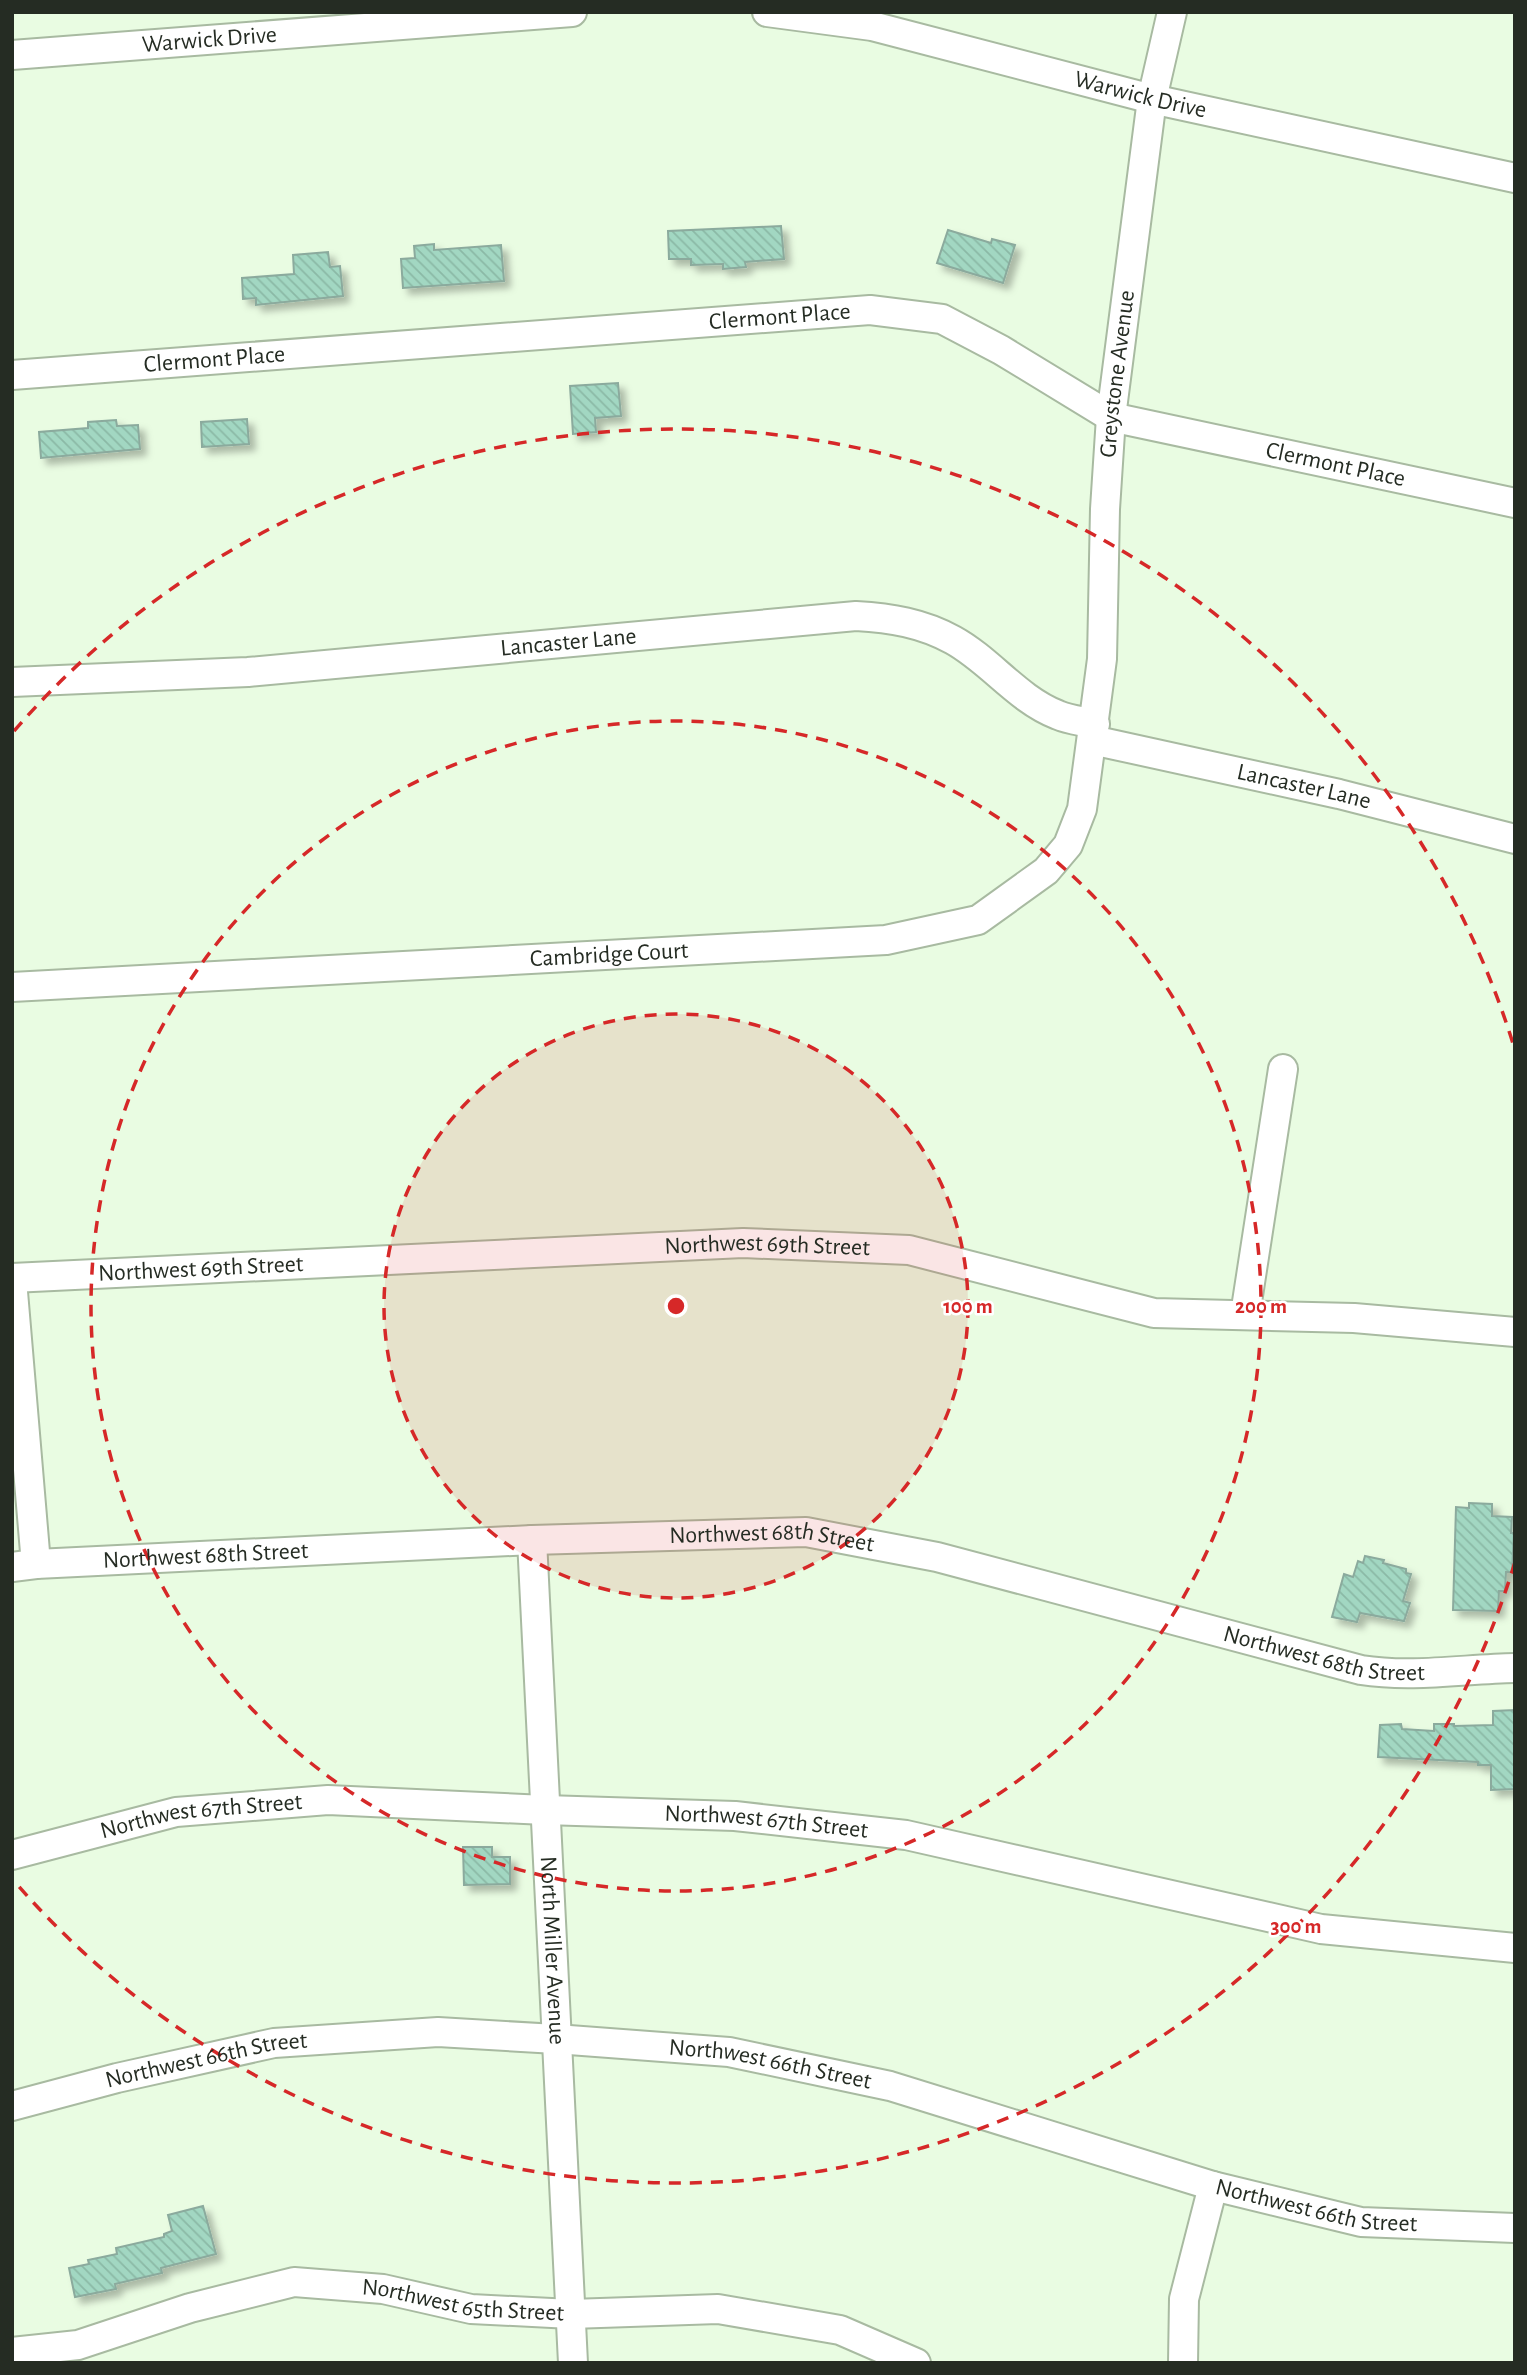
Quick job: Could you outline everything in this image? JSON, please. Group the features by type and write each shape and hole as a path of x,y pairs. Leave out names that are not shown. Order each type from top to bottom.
{"street":[{"name":"Warwick Drive","path":"12,55 572,12"},
{"name":"Warwick Drive","path":"767,12 872,26 1152,99 1515,178"},
{"name":"Greystone Avenue","path":"1094,732 1102,659 1105,509 1111,417 1152,99 1172,12"},
{"name":"Clermont Place","path":"12,375 870,310 942,319 1002,350 1111,417 1515,503"},
{"name":"Lancaster Lane","path":"12,682 248,672 856,616 890,618 927,628 956,642 1025,697 1094,732 1515,839"},
{"name":"Cambridge Court","path":"12,987 886,940 978,920 1046,870 1068,845 1082,809 1094,732"},
{"path":"1245,1315 1283,1069"},
{"name":"Northwest 69th Street","path":"12,1279 743,1243 909,1250 1154,1313 1354,1318 1515,1332"},
{"path":"12,1279 24,1565"},
{"name":"Northwest 68th Street","path":"24,1565 532,1540 806,1532 937,1557 1361,1670 1411,1674 1515,1668"},
{"name":"North Miller Avenue","path":"532,1540 573,2363"},
{"name":"Northwest 67th Street","path":"12,1854 176,1812 328,1800 735,1815 906,1835 1321,1929 1515,1948"},
{"name":"Northwest 66th Street","path":"12,2106 117,2078 274,2043 438,2032 729,2052 890,2086 1213,2186 1362,2222 1515,2228"},
{"path":"1183,2363 1184,2299 1213,2186"},
{"name":"Northwest 65th Street","path":"12,2352 78,2346 190,2308 294,2282 383,2289 471,2309 571,2314 718,2309 840,2330 916,2363"}],"building":[{"path":"781,226 784,259 745,262 746,267 723,269 723,264 691,265 691,259 669,259 668,231"},
{"path":"948,230 991,243 992,239 1015,245 1003,283 937,263"},
{"path":"434,244 434,250 501,245 504,281 403,288 401,259 415,258 414,246"},
{"path":"328,252 330,267 340,266 343,296 256,305 256,298 243,299 242,278 294,274 293,255"},
{"path":"618,383 621,416 595,418 596,432 573,434 570,386"},
{"path":"247,419 249,444 202,447 201,422"},
{"path":"116,420 117,426 138,425 140,449 41,458 39,432 88,428 88,422"},
{"path":"1469,1503 1492,1504 1492,1516 1512,1517 1512,1572 1506,1572 1505,1591 1499,1591 1498,1611 1453,1610 1456,1507 1469,1508"},
{"path":"1365,1556 1384,1560 1383,1563 1406,1569 1406,1573 1411,1574 1403,1601 1410,1603 1404,1621 1360,1613 1357,1622 1332,1617 1344,1574 1353,1577 1358,1561 1363,1563"},
{"path":"1515,1710 1515,1789 1491,1790 1491,1765 1378,1757 1380,1725 1401,1724 1402,1729 1434,1731 1434,1724 1493,1725 1493,1711"},
{"path":"463,1847 492,1847 492,1857 510,1857 510,1884 464,1885"},
{"path":"203,2206 216,2254 161,2268 162,2273 115,2284 116,2289 75,2297 69,2268 89,2264 88,2260 117,2254 116,2248 164,2237 164,2234 172,2231 168,2215"}]}
